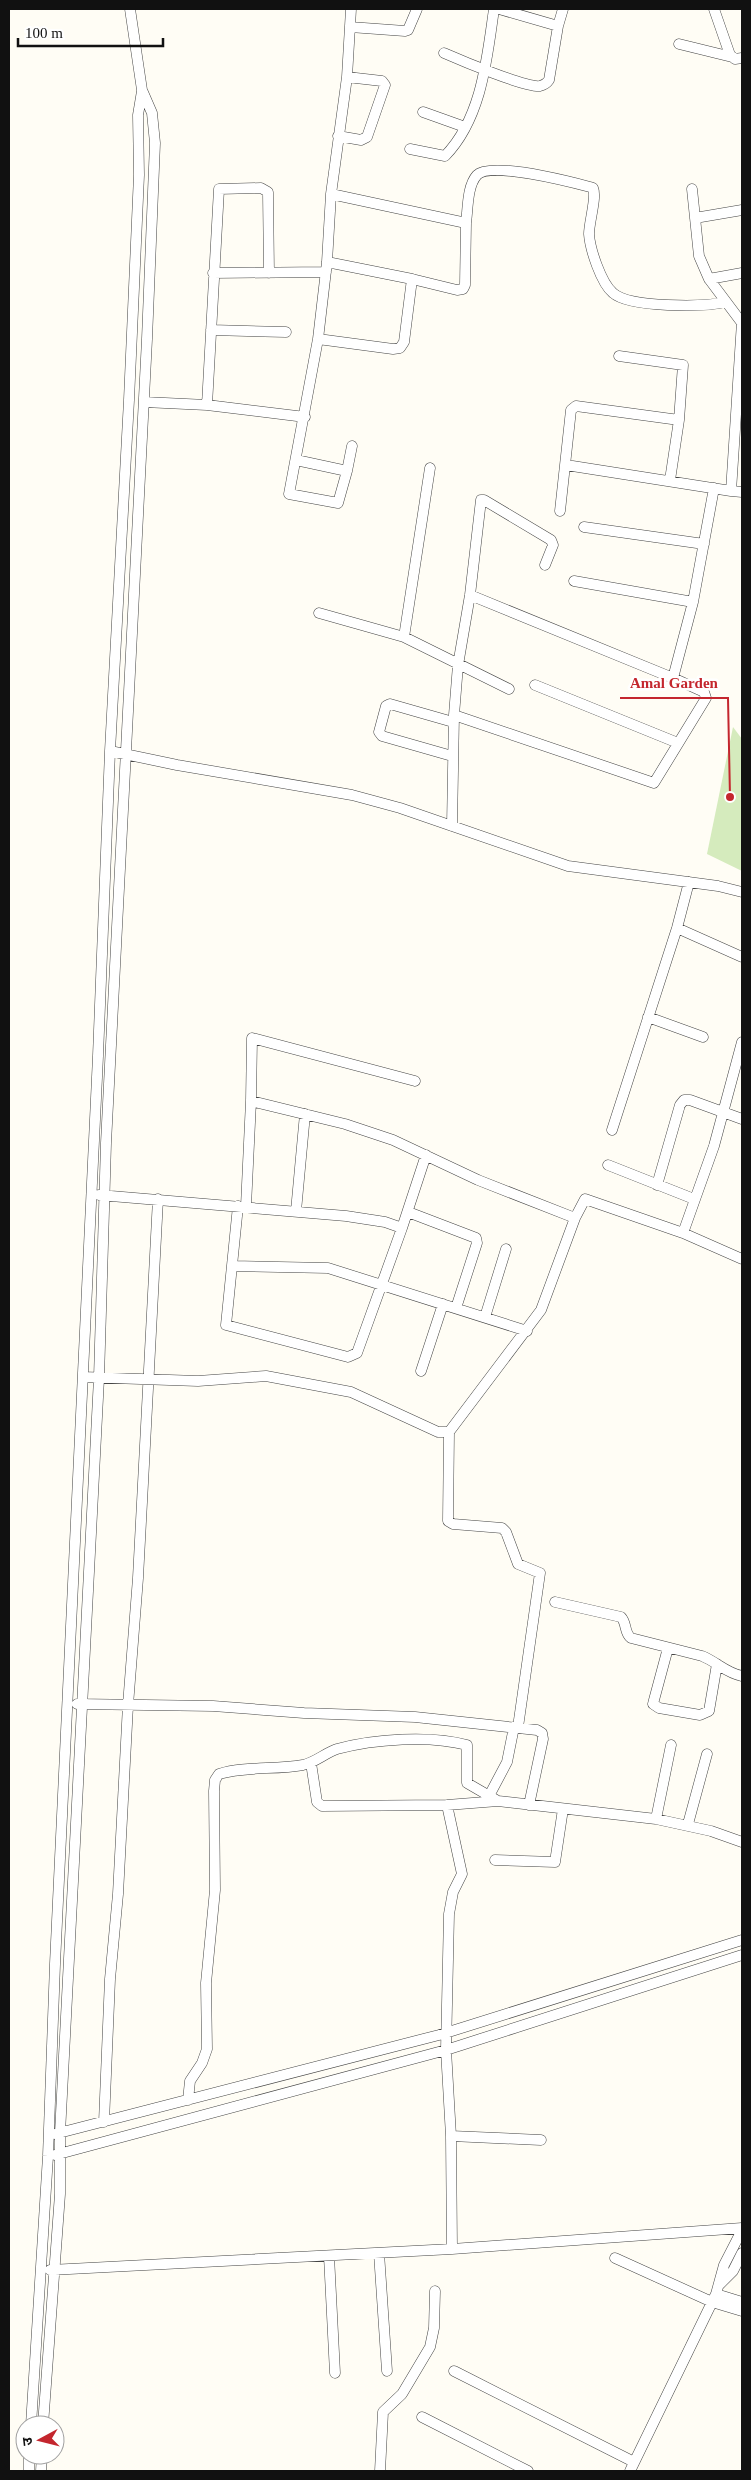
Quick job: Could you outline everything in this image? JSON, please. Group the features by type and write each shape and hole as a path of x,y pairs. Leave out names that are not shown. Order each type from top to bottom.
{"street":[{"path":"44,2415 55,2270 81,1704 99,1378 104,1195 127,755 155,144 152,113 142,90 130,9"},
{"path":"351,9 348,76 331,194 327,267 318,339 305,417 288,492 291,495 338,503 352,446"},
{"path":"350,27 405,32 408,30 417,9"},
{"path":"410,149 445,156 464,127 477,102 485,70 494,9"},
{"path":"499,9 558,26"},
{"path":"444,53 485,70 535,86 547,83 563,9"},
{"path":"714,9 737,57"},
{"path":"679,44 737,57"},
{"path":"338,136 360,140 366,137 385,85 382,81 348,76"},
{"path":"32,2415 49,2135 67,1704 92,1194 110,751 130,386 139,175 138,115 142,90"},
{"path":"423,112 464,127"},
{"path":"213,273 269,272 327,267 412,279 457,290 463,289 465,285 466,223 473,181 478,174 485,170 502,170 593,188 595,194 589,225 591,246 608,288 614,294 629,300 690,307 726,302"},
{"path":"207,405 217,192 222,188 261,188 268,192 269,272"},
{"path":"692,189 699,256 709,279 742,323 732,491"},
{"path":"331,194 466,223"},
{"path":"695,218 742,210"},
{"path":"709,279 742,273"},
{"path":"318,339 393,349 400,348 404,342 412,279"},
{"path":"211,330 286,332"},
{"path":"619,356 682,365 679,420 670,480"},
{"path":"130,386 144,387"},
{"path":"144,402 207,405 305,417"},
{"path":"560,511 573,407 679,420"},
{"path":"296,460 347,471"},
{"path":"566,465 742,492"},
{"path":"404,637 430,468"},
{"path":"673,678 693,602 714,488"},
{"path":"452,826 452,756 458,665 470,595 482,499 551,540 553,545 545,565"},
{"path":"584,528 704,544"},
{"path":"574,581 693,602"},
{"path":"452,756 382,736 379,732 386,706 390,704 454,719 649,782 656,781 706,695 673,678 470,595"},
{"path":"319,613 404,637 509,689"},
{"path":"534,685 678,742"},
{"path":"110,751 352,795 400,808 568,866 689,882 742,892"},
{"path":"612,1130 677,928 689,882"},
{"path":"104,905 119,905"},
{"path":"677,928 742,957"},
{"path":"648,1018 703,1037"},
{"path":"415,1081 254,1036 251,1041 252,1101 242,1206 226,1322 228,1327 348,1357 357,1353 383,1285 426,1155"},
{"path":"682,1233 705,1172 742,1042"},
{"path":"657,1185 680,1105 684,1100 690,1100 742,1119"},
{"path":"252,1101 377,1135 426,1155 478,1180 575,1218"},
{"path":"296,1211 305,1114"},
{"path":"608,1165 694,1199"},
{"path":"92,1194 366,1218 402,1228"},
{"path":"494,1799 507,1762 516,1727 540,1573 518,1564 506,1532 502,1528 453,1524 448,1521 449,1432 541,1310 551,1289 575,1218 588,1198 682,1233 742,1259"},
{"path":"104,2122 110,1979 118,1894 128,1705 150,1380 158,1199"},
{"path":"408,1212 476,1238 477,1243 456,1308"},
{"path":"485,1317 506,1249"},
{"path":"233,1266 328,1268 527,1331"},
{"path":"421,1371 443,1304"},
{"path":"83,1377 198,1381 266,1376 351,1392 438,1432 449,1432"},
{"path":"555,1602 621,1617 624,1621 626,1633 631,1638 702,1656 717,1664 726,1672 742,1676"},
{"path":"668,1648 654,1700 654,1704 659,1708 700,1715 709,1711 717,1664"},
{"path":"67,1704 213,1706 294,1712 416,1717 537,1730 543,1736 529,1805"},
{"path":"188,2100 190,2080 202,2063 207,2048 206,1983 214,1911 215,1780 219,1774 311,1763 335,1750 373,1744 422,1740 465,1744 468,1748 467,1783 494,1799"},
{"path":"656,1818 671,1745"},
{"path":"688,1824 706,1754"},
{"path":"311,1763 317,1802 322,1806 447,1804 494,1799 563,1809 656,1818 688,1824 742,1842"},
{"path":"447,1804 462,1874 453,1892 448,1914 446,2050 451,2136 452,2249"},
{"path":"495,1860 554,1862 563,1809"},
{"path":"49,2135 447,2032 742,1940"},
{"path":"48,2156 446,2050 742,1955"},
{"path":"451,2136 541,2140"},
{"path":"41,2271 452,2249 742,2229"},
{"path":"454,2371 632,2467 716,2294 724,2265 742,2229"},
{"path":"379,2253 387,2371"},
{"path":"716,2294 733,2271 742,2253"},
{"path":"328,2256 335,2373"},
{"path":"614,2258 742,2302"},
{"path":"380,2471 383,2412 402,2394 430,2347 434,2328 435,2291"},
{"path":"716,2294 742,2311"},
{"path":"422,2417 528,2471"}],"green space":[{"path":"733,727 742,739 742,871 707,854"}],"place":[{"name":"Amal Garden","path":"730,797"}]}
